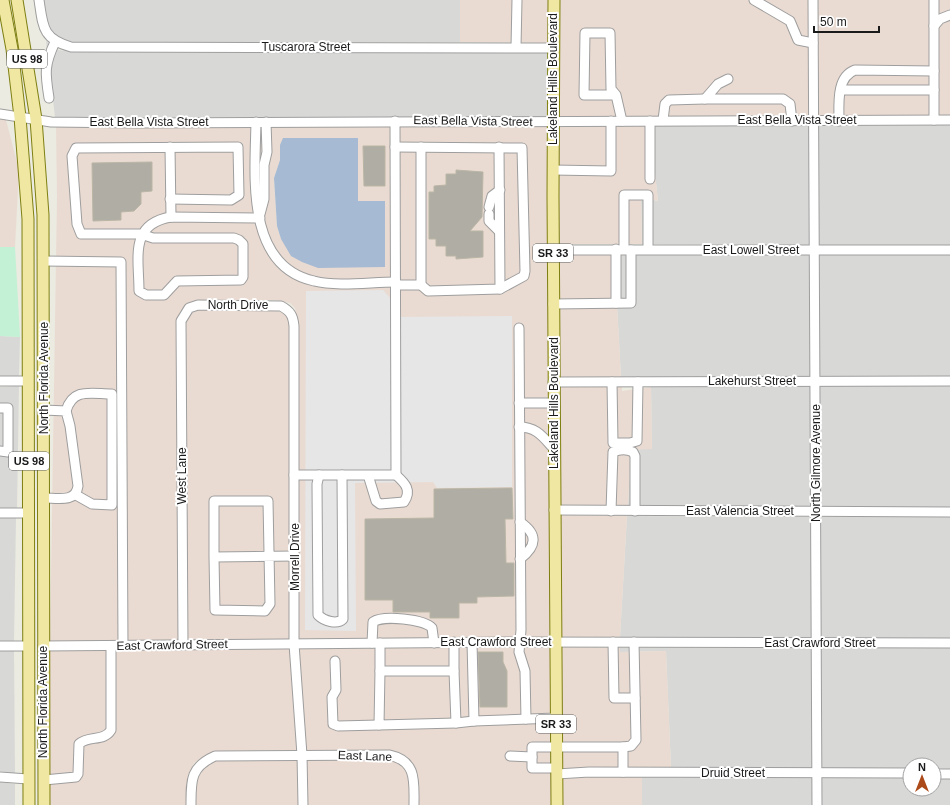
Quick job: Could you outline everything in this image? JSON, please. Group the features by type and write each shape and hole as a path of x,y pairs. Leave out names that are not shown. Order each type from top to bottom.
{"main road":[{"name":"North Florida Avenue","path":"3,0 12,49 20,117 28,219 29,805"},
{"name":"North Florida Avenue","path":"17,0 36,119 43,215 44,805"},
{"name":"Lakeland Hills Boulevard","path":"554,0 553,382 557,805"},
{"path":"28,381 32,382 35,386 37,451 44,475"},
{"path":"29,528 35,546 37,632 43,646"},
{"path":"29,646 35,655 36,718 44,740"}],"street":[{"path":"39,0 43,25 48,37 57,43 48,58 45,72 49,98"},
{"path":"516,47 517,0"},
{"path":"754,0 790,21 798,40 813,43"},
{"name":"North Gilmore Avenue","path":"813,0 817,805"},
{"path":"934,0 934,120"},
{"path":"934,26 940,19 950,16"},
{"path":"616,95 584,95 586,33 610,33 611,89 616,95 622,121"},
{"name":"Tuscarora Street","path":"57,43 71,47 554,48"},
{"path":"839,121 841,90 844,78 855,70 934,71"},
{"path":"29,73 45,72"},
{"path":"705,99 718,84 728,79"},
{"path":"841,90 934,90"},
{"path":"663,120 665,104 669,100 783,99 790,104 792,121"},
{"name":"East Bella Vista Street","path":"0,114 51,122 950,120"},
{"path":"395,121 396,475"},
{"path":"553,170 611,171 611,121"},
{"path":"650,121 650,178"},
{"path":"256,122 261,157"},
{"path":"266,122 256,200 262,234 271,252 283,266 299,276 324,283 396,283 420,285 428,291 500,289 524,276 524,151 520,147 395,147"},
{"path":"170,147 171,217"},
{"path":"170,199 232,200 239,195 238,147 76,148 72,156 77,224 81,234 142,234 153,238 234,238 243,244 243,277 241,280 177,280 164,295 146,295 139,291 139,244 142,234 159,219 171,217 260,218"},
{"path":"420,285 421,147"},
{"path":"499,147 500,289"},
{"path":"499,231 489,221 489,211 492,196 500,190"},
{"path":"553,304 631,303 624,250 624,195 648,195 648,250"},
{"name":"East Lowell Street","path":"553,250 950,250"},
{"path":"616,303 624,250"},
{"path":"44,261 121,262 123,646"},
{"name":"North Drive","path":"188,310 198,305 267,305 281,306 289,310"},
{"name":"West Lane","path":"183,645 181,321 188,310"},
{"name":"Morrell Drive","path":"289,310 293,316 294,326 294,644 302,755 303,805"},
{"path":"519,328 519,652 525,671 526,719"},
{"path":"0,381 28,381"},
{"name":"Lakehurst Street","path":"553,382 950,381"},
{"path":"612,382 613,443 630,443 637,441 638,382"},
{"path":"44,498 66,498 76,495 92,504 112,505 112,394 80,394 69,401 66,411 70,426 78,486 76,495"},
{"path":"519,403 554,403"},
{"path":"0,408 8,408 8,452 0,452"},
{"path":"44,410 66,411"},
{"path":"519,427 526,427 538,431 554,449"},
{"path":"611,510 613,452 618,450 634,452 635,511"},
{"path":"294,475 368,475 396,475 404,482 408,490 407,497 402,503 380,504 376,501 368,475"},
{"path":"319,475 317,484 318,615 323,620 338,621 343,619 342,475"},
{"path":"214,501 268,501 270,604 265,611 215,610 214,557 214,501"},
{"name":"East Valencia Street","path":"554,510 950,512"},
{"path":"0,513 29,513"},
{"path":"520,522 529,528 533,536 532,547 520,559"},
{"path":"214,557 295,556"},
{"path":"379,725 380,671 372,625 376,620 380,619 417,620 426,623 432,628 434,643"},
{"path":"454,642 456,723"},
{"name":"East Crawford Street","path":"43,646 454,642 950,643"},
{"path":"472,642 474,721"},
{"path":"613,642 614,698 635,698"},
{"path":"510,756 532,757 532,746 630,746 636,740 634,642"},
{"path":"0,646 29,646"},
{"path":"44,780 76,777 78,774 79,744 82,741 104,736 111,730 111,646"},
{"path":"335,661 336,690 332,697 333,724 338,726 456,723 556,718"},
{"path":"380,671 454,671"},
{"path":"623,747 623,772"},
{"path":"191,805 192,777 197,767 205,760 215,756 302,755"},
{"name":"East Lane","path":"302,755 396,756 404,760 410,767 414,776 414,805"},
{"name":"Druid Street","path":"532,757 532,768 557,771 902,773"},
{"path":"0,777 28,779"}],"shaded area":[{"path":"44,0 460,0 460,42 72,42 60,39 52,33 47,24"},
{"path":"460,0 549,0 549,43 460,42"},
{"path":"558,0 809,0 809,116 557,117"},
{"path":"818,0 950,0 950,10 937,15 928,28 930,29 930,115 818,116"},
{"path":"950,21 950,115 939,115 939,28 942,23"},
{"path":"46,41 59,50 71,52 549,53 548,117 55,117"},
{"path":"0,119 6,120 19,170 15,247 0,247"},
{"path":"950,125 950,245 819,245 818,126"},
{"path":"650,126 809,126 810,245 642,244 641,197 658,201"},
{"path":"650,126 658,201 641,197 642,244 557,244 557,127"},
{"path":"56,127 548,127 551,637 299,639 298,325 295,308 290,303 275,300 197,300 187,304 180,312 177,319 178,640 50,641 57,197","holes":["280,145 358,201 385,201 281,239 277,226 274,178 280,160"]},
{"path":"642,254 810,255 811,376 621,377 617,306 617,256"},
{"path":"642,254 617,256 617,306 621,377 558,377 557,255"},
{"path":"819,255 950,255 950,376 820,376"},
{"path":"383,290 391,299 391,317 512,316 512,487 437,488 433,482 355,483 356,631 305,630 306,291"},
{"path":"199,310 275,310 286,314 289,318 290,639 187,640 185,322 192,313"},
{"path":"0,336 20,337 19,376 0,376"},
{"path":"19,386 17,508 0,508 0,387"},
{"path":"811,386 811,507 628,505 631,449 652,449 651,387"},
{"path":"820,386 950,386 950,507 820,507"},
{"path":"558,387 622,387 622,391 651,387 652,449 631,450 628,505 559,505"},
{"path":"559,515 627,516 620,637 560,637"},
{"path":"627,516 812,517 812,638 620,637"},
{"path":"820,517 950,517 950,638 821,638"},
{"path":"0,518 16,518 14,641 0,641"},
{"path":"551,647 553,805 419,805 418,774 414,765 406,756 398,752 389,750 306,750 299,649"},
{"path":"560,647 620,648 620,652 666,651 671,768 561,769"},
{"path":"620,648 812,648 812,768 671,768 666,651 620,652"},
{"path":"821,648 950,648 950,769 942,769 942,757 902,757 902,768 821,768"},
{"path":"290,649 297,750 224,751 213,752 204,756 194,763 188,775 186,805 49,805 50,651"},
{"path":"0,651 14,651 15,774 0,771"},
{"path":"298,760 298,805 195,805 197,779 200,771 207,765 216,761"},
{"path":"307,760 395,761 406,770 409,778 410,805 307,805"},
{"path":"589,777 642,777 642,805 562,805 561,779"},
{"path":"642,777 812,778 812,805 642,805"},
{"path":"821,778 902,778 902,797 942,797 942,779 950,779 950,805 821,805"},
{"path":"0,782 15,784 15,805 0,805"}],"green space":[{"path":"0,247 15,247 20,337 0,336"}],"water":[{"path":"283,138 358,138 358,201 385,201 385,267 318,268 291,256 281,239 277,226 274,178 280,160 280,145"}],"building":[{"path":"363,146 385,146 385,186 364,186"},
{"path":"152,162 152,191 141,192 141,204 134,211 121,212 121,220 93,221 92,163"},
{"path":"456,170 483,172 482,217 470,231 483,231 483,257 456,259 456,256 446,256 446,246 436,246 436,239 429,239 429,192 434,192 434,186 446,185 446,174 456,174"},
{"path":"512,488 513,519 505,519 506,563 514,563 514,596 477,597 477,603 459,603 459,618 430,618 430,612 393,612 393,600 365,600 365,519 434,518 434,489"},
{"path":"478,652 503,652 503,662 507,671 507,707 480,707"}]}
